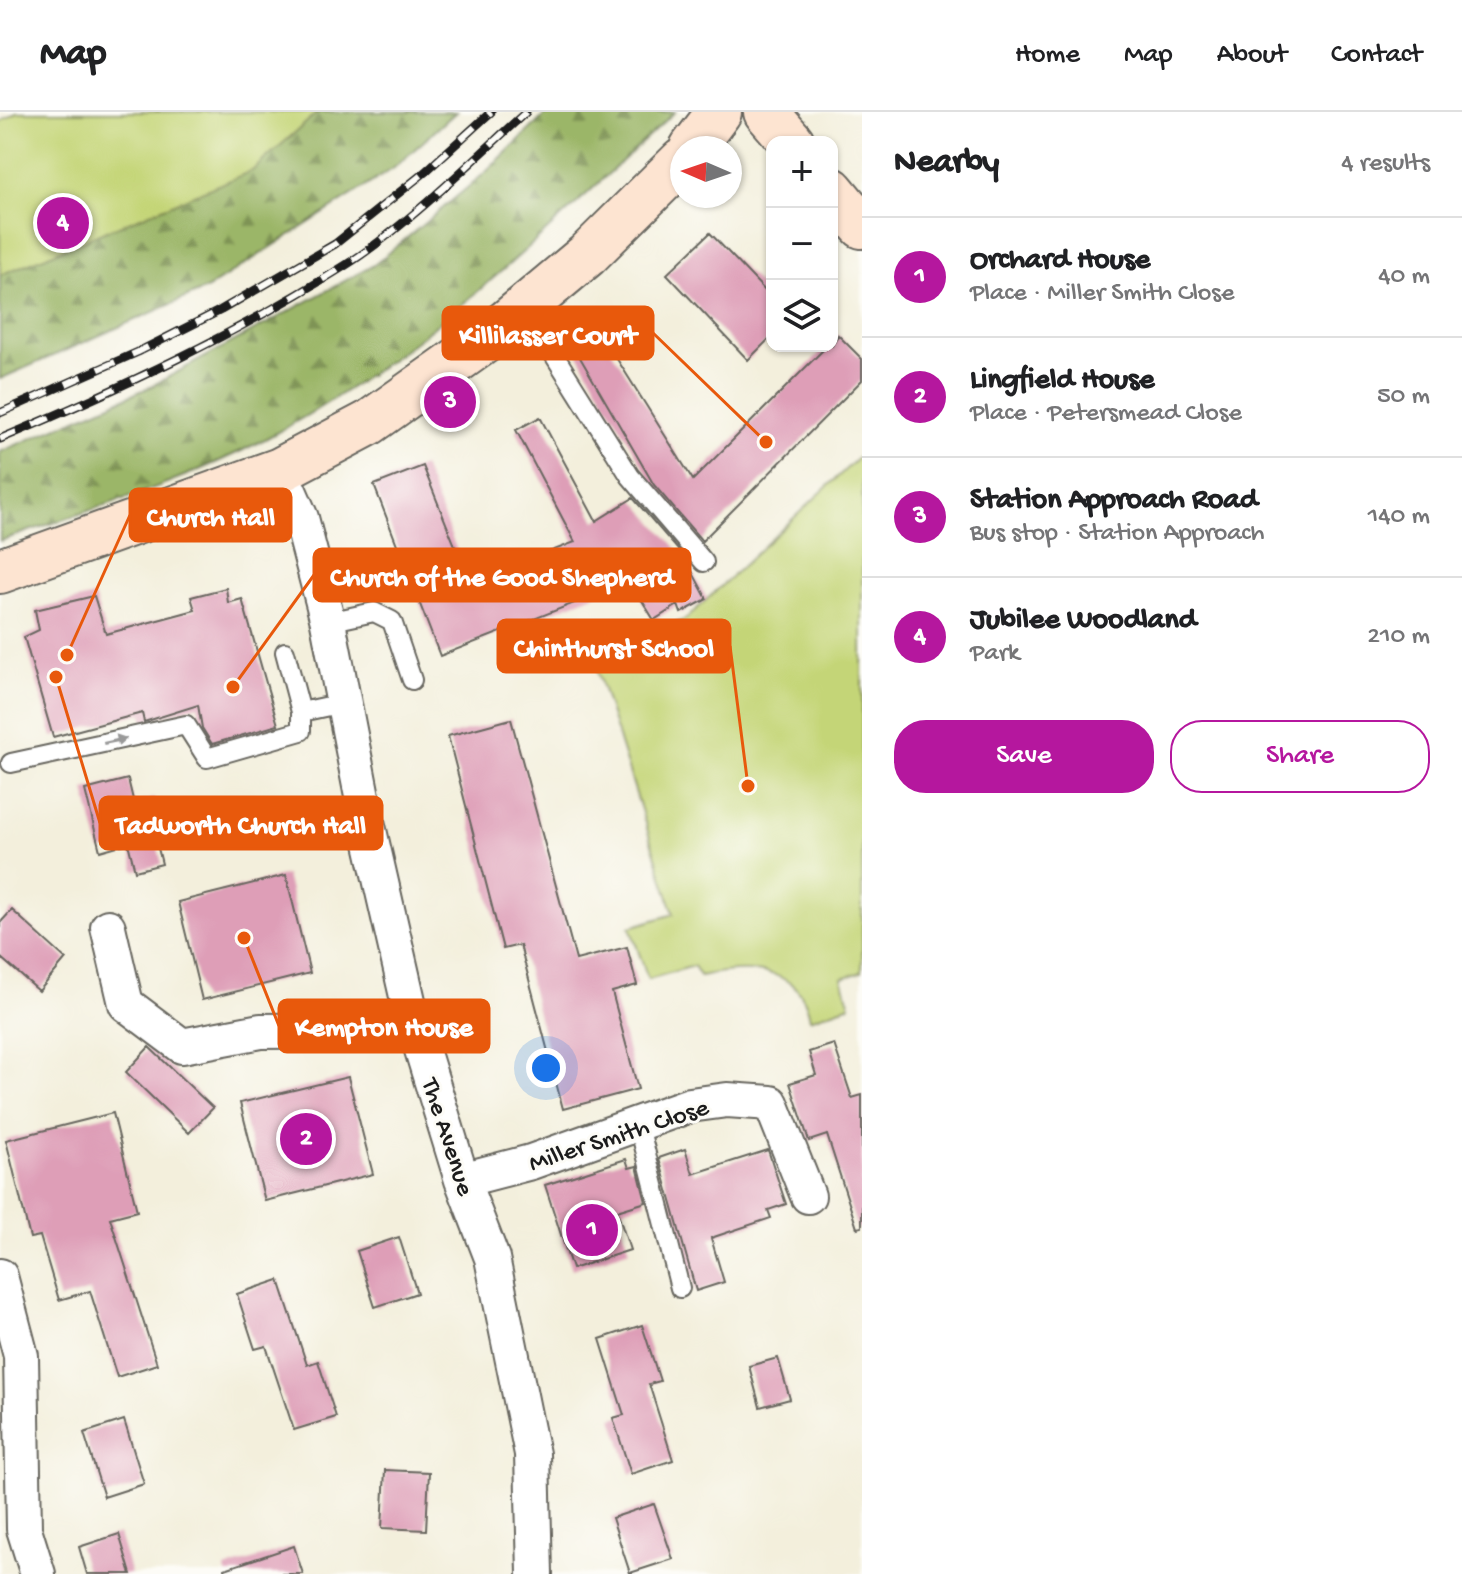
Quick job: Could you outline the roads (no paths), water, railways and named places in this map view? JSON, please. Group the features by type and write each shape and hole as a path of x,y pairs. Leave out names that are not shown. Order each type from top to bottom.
{"main road":[{"path":"701,136 719,112"},
{"path":"766,112 787,136"},
{"path":"0,571 280,470 369,423 483,342 587,255 670,173"},
{"path":"838,197 862,226"}],"street":[{"name":"The Avenue","path":"280,470 301,518 328,622 411,1014 462,1180 492,1258 532,1454 535,1574"},
{"path":"108,927 126,1004 182,1046 261,1031 370,1030 411,1014"},
{"name":"Miller Smith Close","path":"462,1180 531,1162 639,1126 690,1105 727,1100 771,1103 808,1196"},
{"path":"0,1276 21,1356 24,1529 38,1574"}],"lane":[{"path":"524,307 630,476 704,562"},
{"path":"328,622 374,612 392,621 412,680"},
{"path":"11,763 186,725 207,758 301,731 301,712 285,652"},
{"path":"301,712 343,703"},
{"path":"639,1126 680,1288"}],"railway":[{"path":"0,413 138,352 221,310 335,244 425,172 491,112"},
{"path":"0,439 177,359 263,314 346,265 416,212 526,112"}],"place":[{"name":"Jubilee Woodland","path":"63,223"},
{"name":"Station Approach Road","path":"450,402"},
{"name":"Killilasser Court","path":"766,442"},
{"name":"Church Hall","path":"67,655"},
{"name":"Tadworth Church Hall","path":"56,677"},
{"name":"Church of the Good Shepherd","path":"233,687"},
{"name":"Chinthurst School","path":"748,786"},
{"name":"Kempton House","path":"244,938"},
{"name":"Lingfield House","path":"306,1139"},
{"name":"Orchard House","path":"592,1230"}]}
